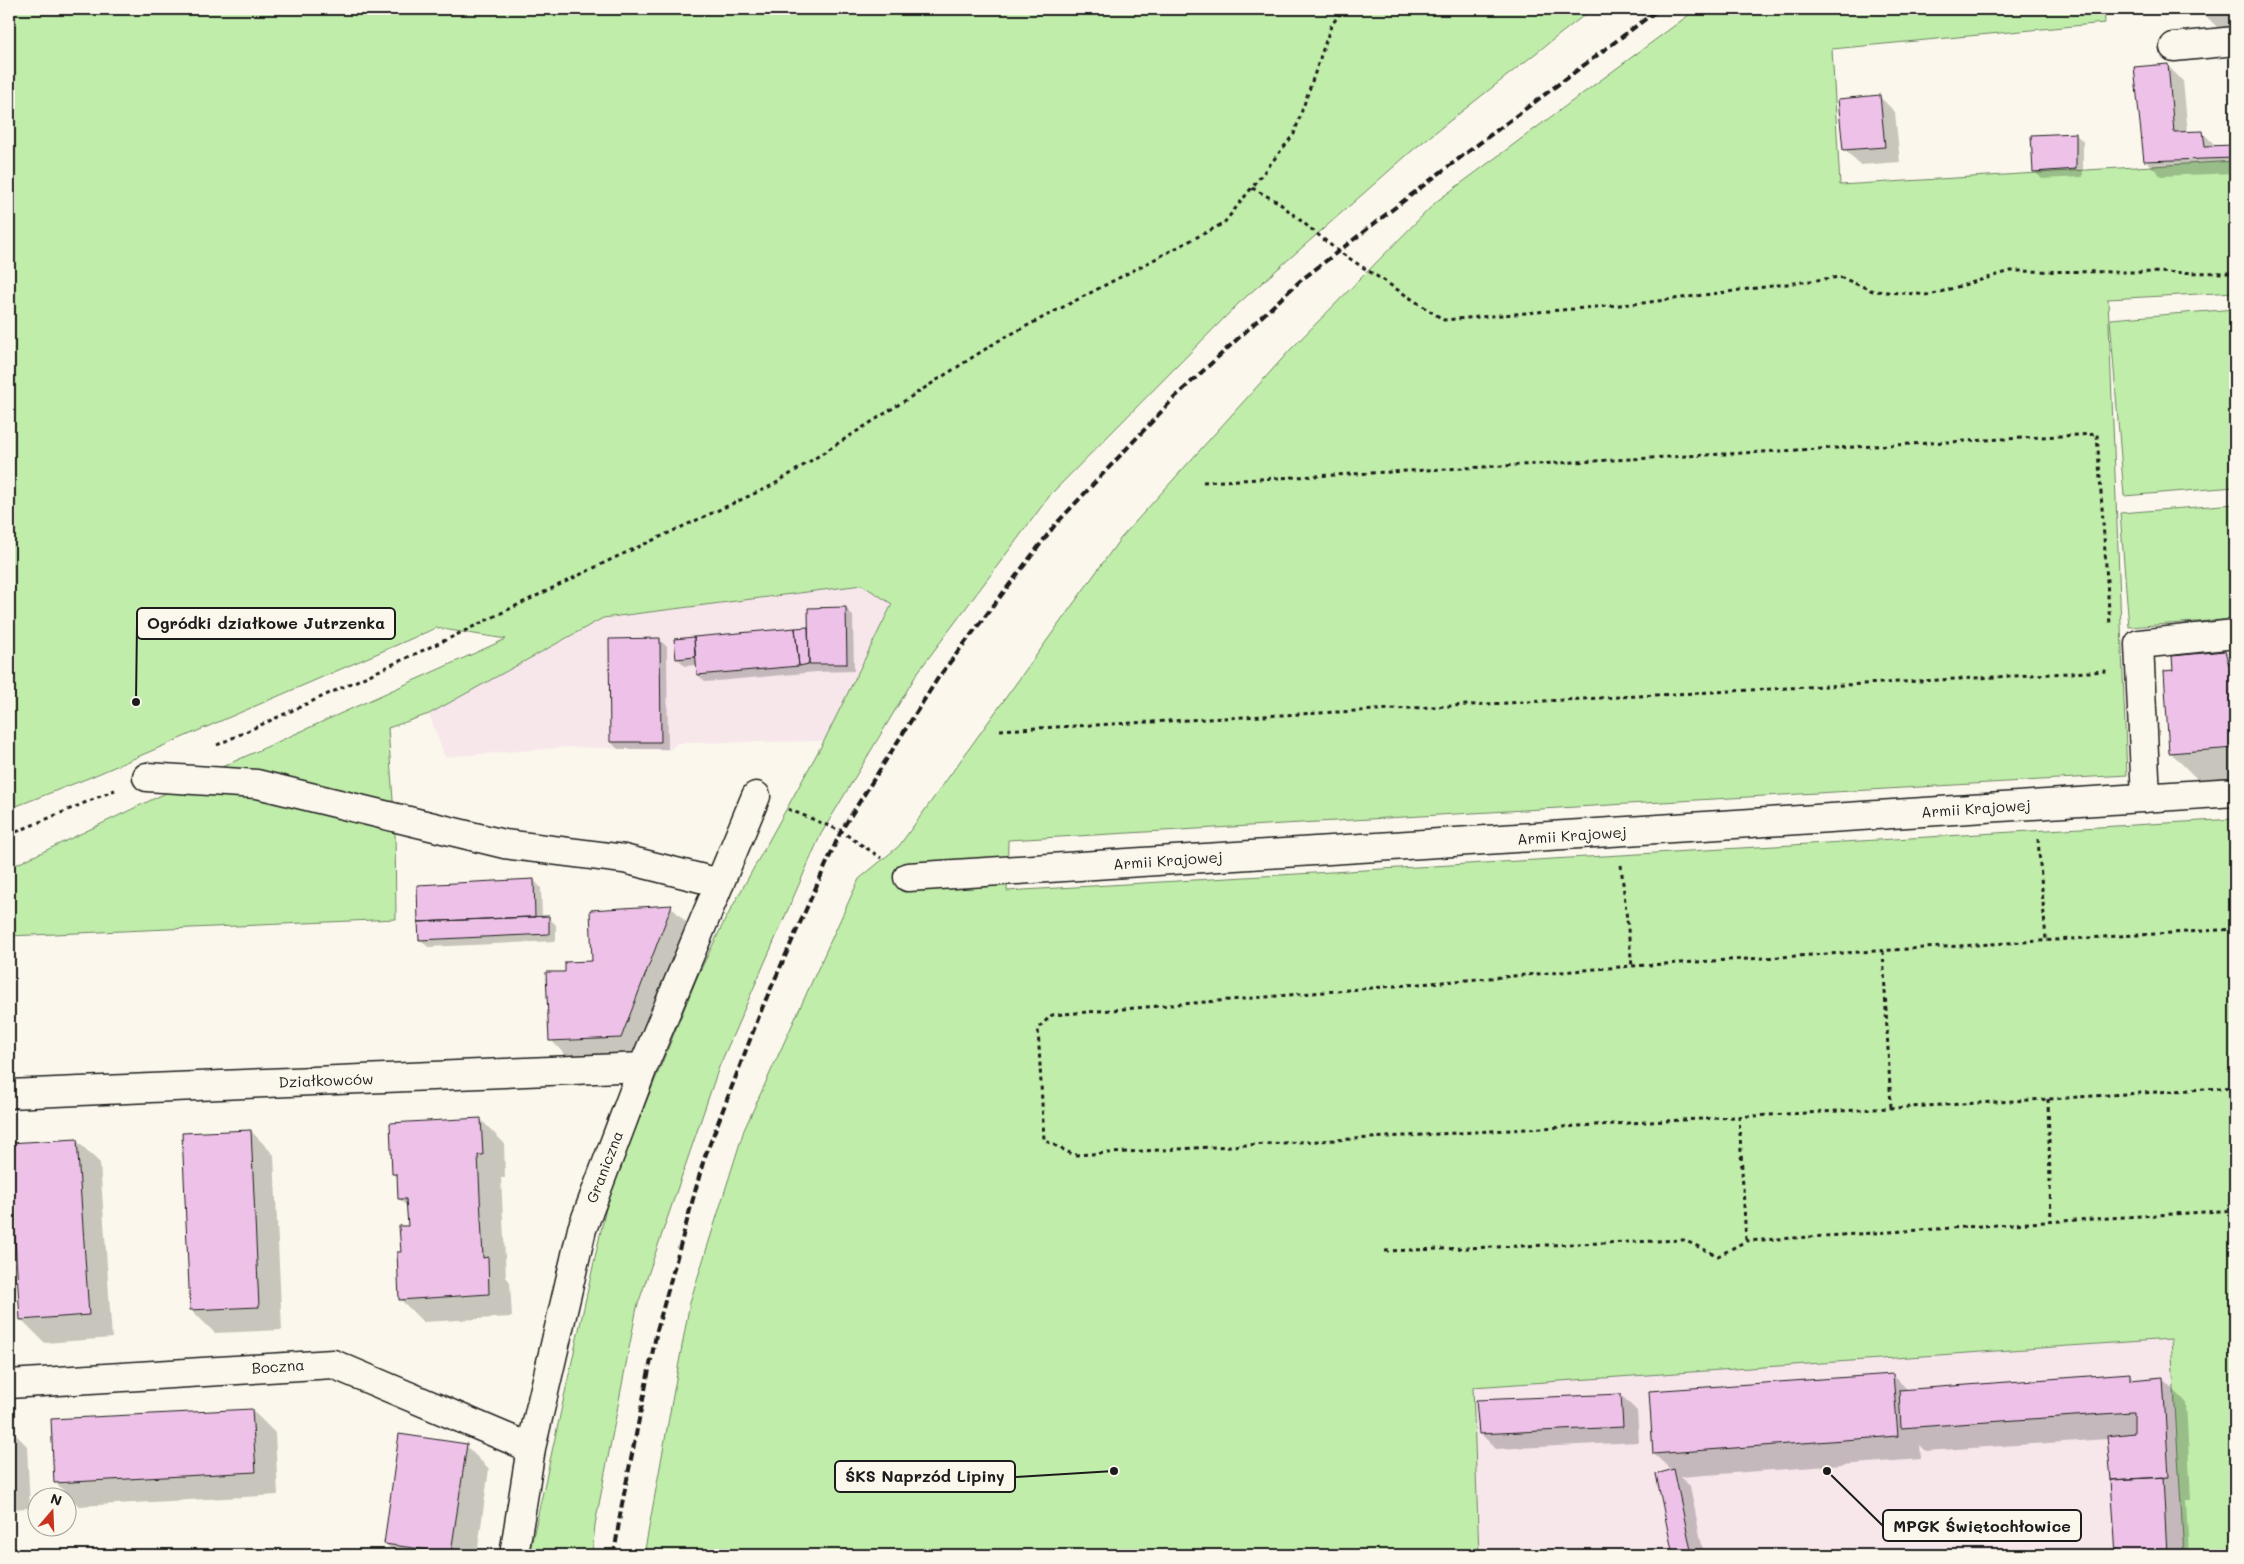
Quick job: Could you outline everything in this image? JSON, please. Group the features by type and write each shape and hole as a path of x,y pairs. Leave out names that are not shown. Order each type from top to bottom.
{"street":[{"path":"2174,47 2235,41"},
{"path":"2146,798 2139,644 2235,634"},
{"path":"147,777 257,784 504,844 624,859 720,883"},
{"name":"Armii Krajowej","path":"908,877 2235,792"},
{"name":"Graniczna","path":"514,1555 531,1448 582,1229 643,1067 756,796"},
{"name":"Działkowców","path":"9,1094 643,1067"},
{"name":"Boczna","path":"9,1384 333,1364 531,1448"}],"path":[{"path":"210,748 452,638 612,559 773,485 998,341 1224,223 1294,134 1331,26 1343,9"},
{"path":"1252,188 1278,202 1338,251 1444,320 1643,303 1840,277 1873,291 1930,295 2011,271 2235,273"},
{"path":"1204,482 2097,434 2110,631"},
{"path":"1000,730 2112,670"},
{"path":"9,835 147,777"},
{"path":"756,796 841,831 908,877"},
{"path":"2035,805 2046,940"},
{"path":"1618,833 1632,966"},
{"path":"2235,929 1632,966 1052,1015 1038,1028 1044,1140 1074,1155 2235,1087"},
{"path":"1882,951 1890,1108"},
{"path":"2048,1099 2051,1223"},
{"path":"1739,1116 1746,1241"},
{"path":"1385,1251 1684,1240 1718,1256 1746,1241 2235,1210"}],"shaded area":[{"path":"862,585 892,604 824,741 677,743 670,750 570,747 445,757 429,714 603,619"},
{"path":"2171,1339 2184,1555 1479,1555 1473,1387"}],"green space":[{"path":"9,9 1592,9 1414,149 1239,303 1051,494 918,672 821,834 719,1067 637,1307 595,1525 592,1555 529,1555 610,1190 698,975 725,920 824,741 892,604 862,585 603,618 429,714 388,728 395,829 396,919 9,936 9,868 193,780 506,639 436,628 91,777 9,809"},
{"path":"1697,9 2104,9 2105,23 1832,49 1840,185 2235,161 2235,292 2108,299 2127,775 1008,840 1007,891 2235,819 2235,1555 2184,1555 2171,1339 1473,1387 1479,1555 644,1555 690,1302 744,1130 859,879 899,846 1120,539 1290,350 1437,201"},
{"path":"2235,309 2235,487 2124,496 2110,319"},
{"path":"2235,504 2235,619 2129,627 2120,513"}],"building":[{"path":"2168,64 2174,132 2203,131 2205,146 2235,145 2235,158 2144,161 2134,67"},
{"path":"1880,95 1885,147 1843,150 1838,99"},
{"path":"2076,133 2076,169 2033,172 2031,135"},
{"path":"846,607 847,664 809,664 808,608"},
{"path":"808,627 809,664 799,666 795,628"},
{"path":"795,628 799,666 697,675 694,637"},
{"path":"694,637 695,657 676,659 674,639"},
{"path":"660,638 661,742 610,742 609,639"},
{"path":"2225,651 2229,665 2235,665 2235,748 2169,753 2164,671 2173,670 2172,656"},
{"path":"534,879 535,917 418,922 417,885"},
{"path":"672,905 621,1038 549,1041 546,972 565,972 565,962 592,961 590,910"},
{"path":"549,916 549,934 419,940 418,922"},
{"path":"481,1118 483,1155 478,1155 483,1258 488,1257 489,1294 399,1300 397,1252 401,1252 399,1226 408,1226 406,1199 398,1199 397,1174 392,1174 390,1123"},
{"path":"251,1130 259,1307 190,1310 182,1133"},
{"path":"77,1139 89,1315 20,1320 9,1143"},
{"path":"2130,1373 2130,1380 2163,1377 2169,1477 2111,1480 2107,1436 2134,1433 2134,1412 1901,1428 1899,1390"},
{"path":"1893,1374 1898,1436 1653,1454 1649,1391"},
{"path":"1621,1394 1623,1427 1479,1434 1476,1400"},
{"path":"252,1409 256,1472 54,1483 51,1419"},
{"path":"399,1434 467,1444 451,1553 384,1544"},
{"path":"1674,1469 1692,1555 1673,1555 1656,1474"},
{"path":"2163,1477 2167,1555 2116,1555 2111,1480"}],"railway":[{"path":"614,1555 621,1509 657,1330 704,1159 763,1006 841,831 938,678 1055,525 1175,397 1300,281 1437,175 1659,9"}],"place":[{"name":"Ogródki działkowe Jutrzenka","path":"136,702"},
{"name":"ŚKS Naprzód Lipiny","path":"1114,1471"},
{"name":"MPGK Świętochłowice","path":"1827,1471"}]}
